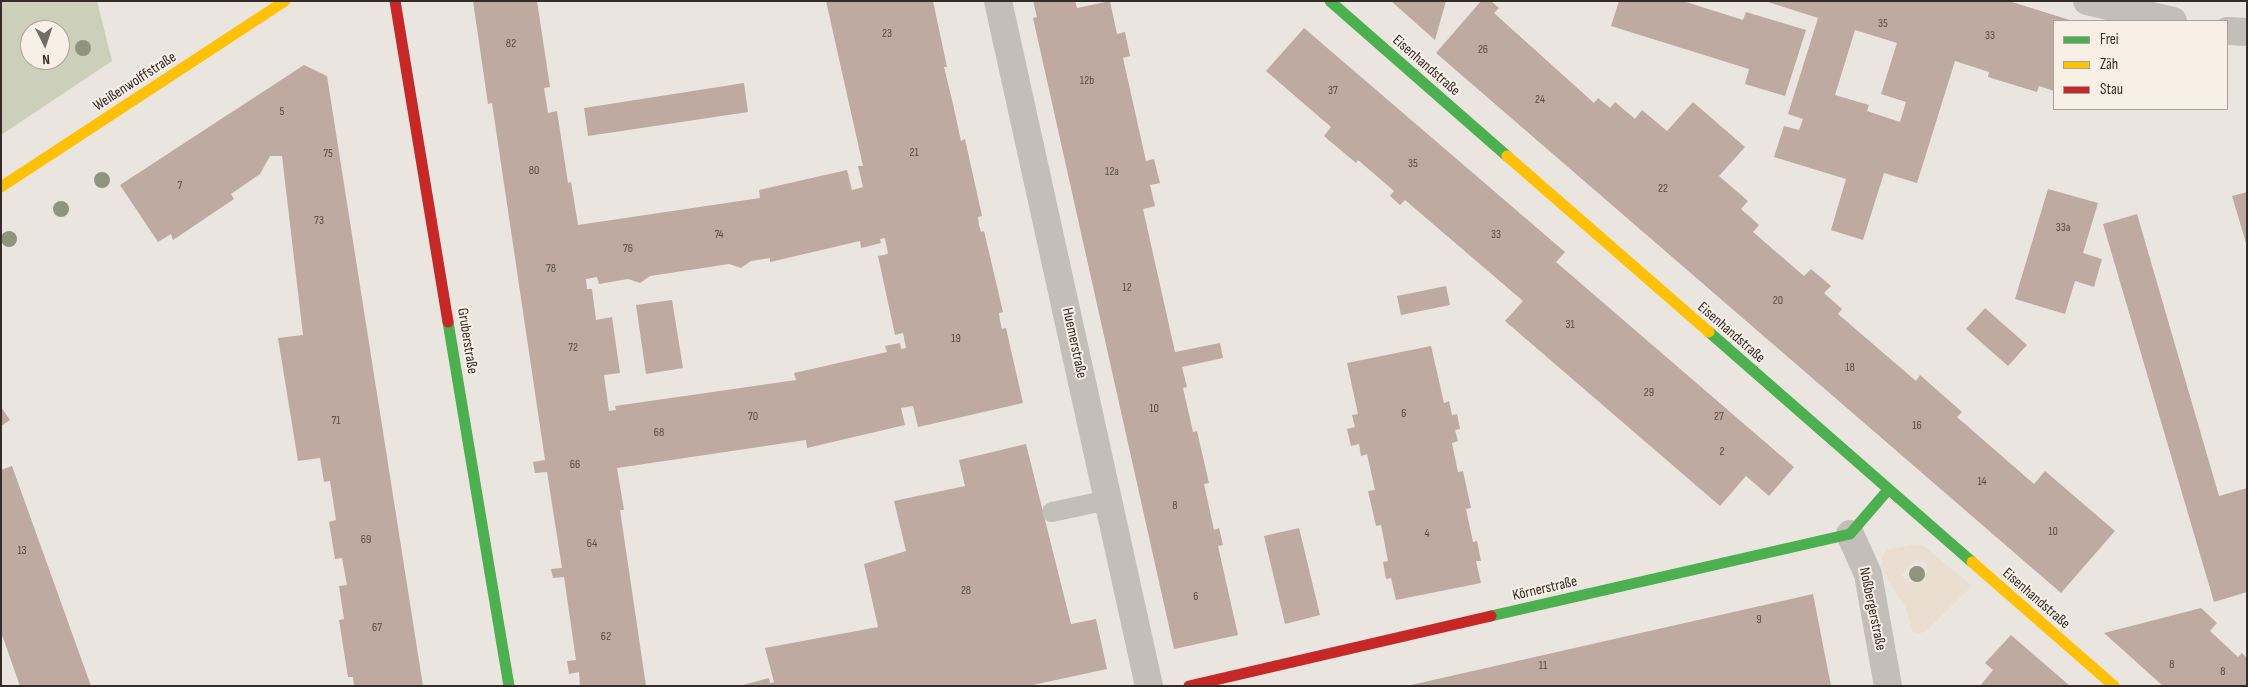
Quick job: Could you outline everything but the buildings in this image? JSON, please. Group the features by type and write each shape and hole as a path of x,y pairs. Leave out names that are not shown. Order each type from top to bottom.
{"street":[{"name":"Weißenwolffstraße","path":"1,187 285,1"},
{"name":"Gruberstraße","path":"395,1 509,686"},
{"name":"Huemerstraße","path":"998,1 1149,686"},
{"name":"Eisenhandstraße","path":"1330,1 2114,686"},
{"path":"2087,1 2169,20"},
{"path":"2228,31 2247,32"},
{"path":"1850,534 1888,490"},
{"name":"Körnerstraße","path":"1189,686 1850,534"},
{"name":"Noßbergerstraße","path":"1850,534 1868,574 1888,686"}],"lane":[{"path":"1052,512 1108,500"}],"green space":[{"path":"1,1 97,1 112,61 1,135"}],"shaded area":[{"path":"1916,544 1924,546 1972,586 1925,632 1913,632 1906,608 1882,569 1882,556 1887,550","holes":["1917,560 1924,561 1928,565 1926,574 1921,581 1909,582 1902,576 1907,568"]}],"traffic: fast":[{"path":"1330,1 1507,156"},
{"path":"448,322 509,686"},
{"path":"1709,332 1972,562"},
{"path":"1491,616 1850,534 1888,490"}],"traffic: slow":[{"path":"1,187 285,1"},
{"path":"1507,156 1709,332"},
{"path":"1972,562 2114,686"}],"traffic: jam":[{"path":"395,1 448,322"},
{"path":"1189,686 1491,616"}]}
